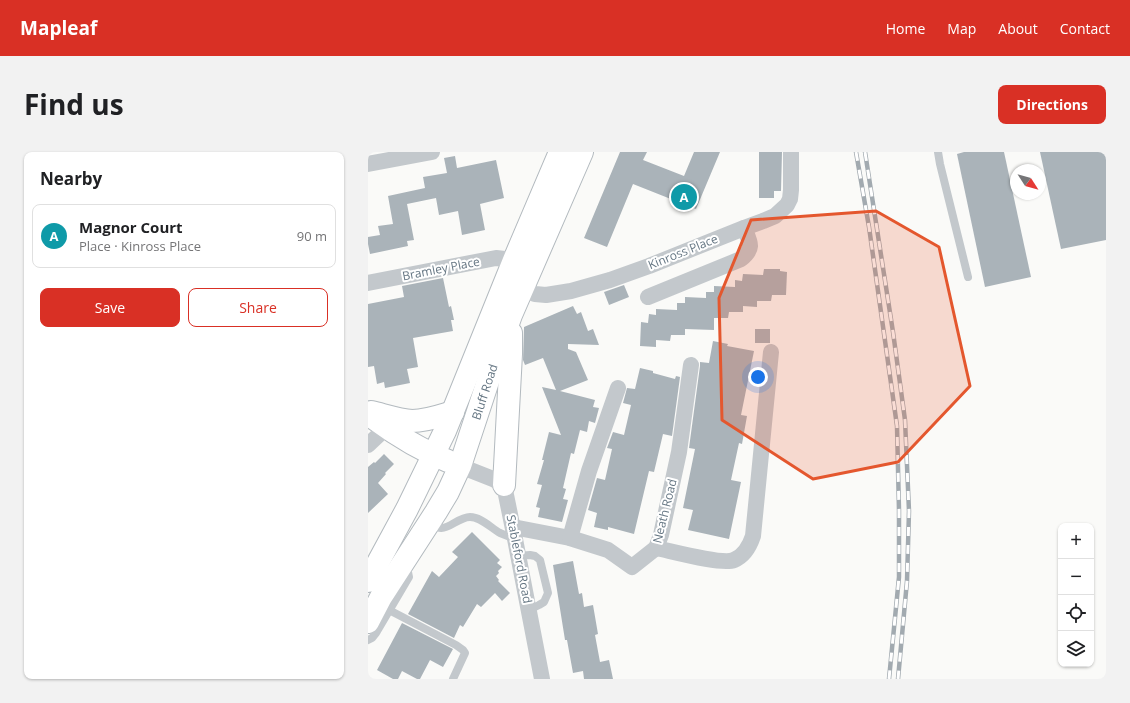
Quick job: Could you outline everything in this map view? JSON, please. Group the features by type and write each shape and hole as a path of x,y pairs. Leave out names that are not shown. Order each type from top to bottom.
{"main road":[{"name":"Bluff Road","path":"368,581 434,456 560,152"},
{"name":"Bluff Road","path":"368,622 381,597 448,492 460,466 511,315 582,152"},
{"path":"504,486 511,354 511,315"},
{"path":"368,413 412,421 453,412"},
{"path":"368,413 402,439 434,456 460,466"}],"street":[{"path":"372,160 432,152"},
{"name":"Kinross Place","path":"522,289 535,294 546,294 571,291 610,280 775,216 787,205 790,199 791,152"},
{"path":"648,297 741,259 749,251 751,246 744,228"},
{"name":"Bramley Place","path":"368,282 496,258 514,260"},
{"path":"656,548 726,561 734,560 739,557 750,544 753,536 771,352"},
{"name":"Neath Road","path":"514,533 570,538 608,550 632,567 656,548 661,535 679,452 691,365"},
{"path":"570,538 589,471 618,388"},
{"path":"368,445 386,428"},
{"path":"460,466 493,479 504,486"},
{"name":"Stableford Road","path":"504,486 542,679"}],"lane":[{"path":"938,152 968,277"},
{"path":"429,522 440,528 444,528 465,517 472,517 480,520 500,533 514,533"},
{"path":"518,556 536,556 540,560 548,593 544,602 529,610"},
{"path":"368,640 376,633 408,577 408,572 401,565"},
{"path":"388,610 464,650 464,654 453,679"}],"highlighted area":[{"path":"876,211 939,247 970,386 898,462 813,479 722,420 719,298 751,220"}],"building":[{"path":"620,152 647,152 643,160 684,176 694,152 720,152 696,209 633,184 607,247 584,238"},
{"path":"759,152 782,152 781,191 774,191 774,198 759,198"},
{"path":"964,152 1004,152 1010,180 1010,200 1014,200 1031,277 985,287 957,154"},
{"path":"1040,152 1106,152 1106,240 1061,249 1046,180 1046,164 1043,164"},
{"path":"455,156 457,168 496,160 504,198 480,204 485,230 462,235 458,211 439,215 436,198 407,204 414,240 407,241 408,246 370,254 368,237 380,235 378,226 393,224 388,196 425,188 423,177 447,173 444,158"},
{"path":"764,269 780,269 780,271 787,272 786,295 772,295 771,301 757,301 757,307 743,306 743,312 729,312 728,318 714,318 714,330 685,329 685,335 671,335 670,341 656,340 656,347 640,346 641,322 648,323 649,314 656,315 656,309 677,310 677,303 685,303 685,297 706,298 706,292 714,292 714,286 735,287 735,280 742,281 743,274 763,275"},
{"path":"443,278 449,307 451,306 454,320 451,320 453,331 413,338 418,367 407,369 410,383 385,388 384,382 377,384 374,366 368,367 368,304 404,297 402,286"},
{"path":"624,285 629,297 609,305 604,292"},
{"path":"573,306 577,314 581,312 588,331 593,329 599,345 568,344 568,349 576,352 588,380 560,391 595,400 593,407 599,408 595,423 589,421 587,432 580,430 574,454 571,453 563,488 566,489 563,499 568,500 562,522 538,517 540,508 536,507 542,485 537,484 544,460 542,460 549,432 561,435 542,387 556,390 543,358 525,365 523,360 524,327"},
{"path":"755,329 770,329 770,343 755,343"},
{"path":"713,341 728,344 727,346 754,351 741,415 747,416 742,444 739,443 731,480 741,482 729,539 688,530 693,510 683,508 695,449 689,448 700,362 709,363"},
{"path":"640,368 675,379 676,376 680,377 672,436 663,434 654,472 649,471 634,534 608,527 608,530 594,527 597,513 588,510 597,478 605,480 612,449 607,448 613,432 624,435 631,405 623,403 627,388 635,389"},
{"path":"384,454 394,464 378,483 388,494 368,513 368,467 374,462 375,463"},
{"path":"472,532 500,560 497,563 502,567 496,576 499,580 498,581 510,593 502,601 495,593 481,607 477,604 463,627 460,625 454,638 408,614 432,571 439,577 458,557 452,552"},
{"path":"573,561 579,594 582,593 584,607 593,605 598,634 595,635 600,662 609,660 613,679 584,679 583,671 573,673 567,640 565,640 553,565"},
{"path":"402,623 453,649 443,667 430,660 420,679 417,679 402,671 398,679 393,679 377,670"}],"railway":[{"path":"856,152 869,227 897,426 899,577 889,679"},
{"path":"865,152 905,420 909,511 907,581 898,679"}],"place":[{"name":"Magnor Court","path":"684,197"}]}
